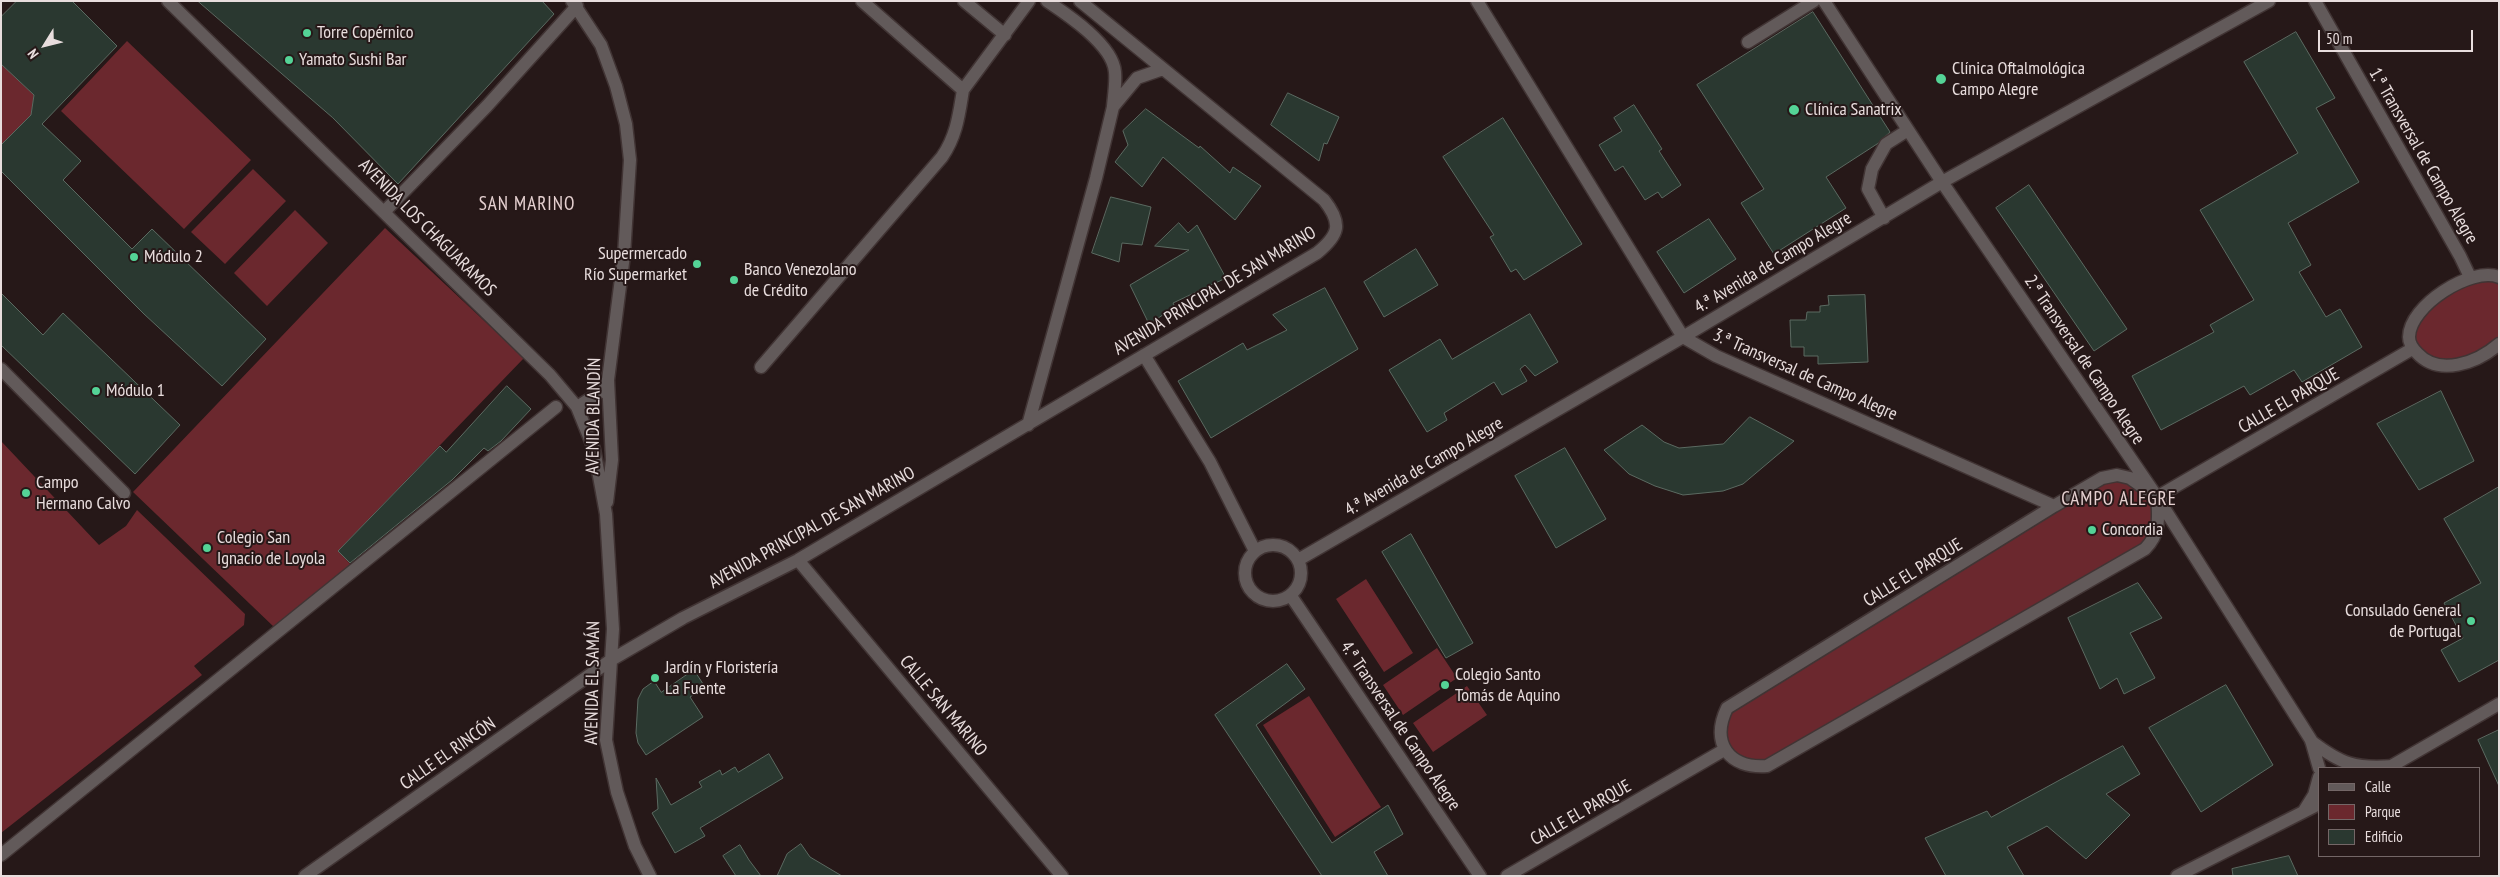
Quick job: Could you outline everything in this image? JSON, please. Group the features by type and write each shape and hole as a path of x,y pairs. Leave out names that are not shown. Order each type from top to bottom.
{"street":[{"name":"AVENIDA LOS CHAGUARAMOS","path":"168,1 550,374 577,407 594,449 606,514"},
{"path":"862,1 963,90"},
{"path":"964,1 1005,34"},
{"path":"761,367 942,157 952,143 958,126 963,90 1029,1"},
{"path":"1028,425 1096,178 1112,107 1115,71 1107,52 1083,28 1048,1"},
{"name":"AVENIDA PRINCIPAL DE SAN MARINO","path":"611,660 683,618 798,560 1317,253 1330,243 1335,235 1336,226 1334,213 1324,200 1080,1"},
{"name":"3.ª Transversal de Campo Alegre","path":"1477,1 1683,337 1716,356 2054,506"},
{"path":"1748,42 1814,1"},
{"name":"2.ª Transversal de Campo Alegre","path":"1824,1 1942,182 2157,498 2310,740 2319,767"},
{"name":"4.ª Avenida de Campo Alegre","path":"1298,560 1683,337 1942,182 2269,1"},
{"name":"1.ª Transversal de Campo Alegre","path":"2315,1 2460,256 2470,277"},
{"path":"385,211 487,106 574,4"},
{"name":"AVENIDA BLANDÍN","path":"574,4 601,45 616,86 626,124 630,160 624,255 608,380 612,460 606,514"},
{"path":"1112,107 1137,78 1163,69"},
{"path":"1884,218 1868,189 1872,169 1886,144 1908,130"},
{"path":"2499,277 2479,274 2438,295 2425,306 2416,318 2408,336 2412,348 2424,362 2452,366 2468,362 2499,344"},
{"name":"CALLE EL PARQUE","path":"1507,876 1724,750 1720,740 1722,719 1727,708 2054,506 2102,478 2117,475 2130,478 2157,498 2412,348"},
{"path":"1144,355 1210,462 1256,551"},
{"path":"1,369 124,493"},
{"path":"577,407 599,394 608,380"},
{"path":"1,855 556,407"},
{"path":"1724,750 1733,759 1744,764 1755,767 1767,766 2136,554 2154,540 2159,515 2157,498"},
{"name":"AVENIDA EL SAMÁN","path":"606,514 613,629 606,740 617,792 635,846 650,876"},
{"path":"1271,545 1279,545 1287,548 1298,560 1302,575 1297,590 1291,596 1283,600 1266,601 1251,591 1247,583 1246,565 1256,551 1271,545"},
{"name":"CALLE SAN MARINO","path":"798,560 1062,876"},
{"name":"4.ª Transversal de Campo Alegre","path":"1291,596 1480,876"},
{"name":"CALLE EL RINCÓN","path":"305,876 611,660"},
{"path":"2391,767 2499,704"},
{"name":"2.ª Transversal de Campo Alegre","path":"2310,740 2334,758 2349,764 2391,767"},
{"path":"2304,811 2314,795 2318,781"},
{"path":"2177,876 2318,804"}],"green space":[{"path":"127,41 251,160 184,229 61,111"},
{"path":"1,64 34,95 31,115 1,145"},
{"path":"253,169 286,201 225,264 191,232"},
{"path":"295,210 328,243 267,306 234,273"},
{"path":"385,228 524,358 338,551 352,566 274,627 133,492"},
{"path":"2499,277 2499,344 2452,366 2412,349 2416,318 2454,285"},
{"path":"1,441 99,545 126,526 137,510 245,614 244,625 194,666 202,675 1,833"},
{"path":"2117,475 2157,497 2154,540 1767,766 1733,759 1722,719 1727,708"},
{"path":"1366,579 1413,653 1384,672 1336,599"},
{"path":"1437,648 1457,678 1403,715 1383,685"},
{"path":"1467,686 1487,715 1433,752 1413,723"},
{"path":"1309,696 1381,807 1335,837 1263,725"}],"building":[{"name":"Módulo 2","path":"17,1 72,1 117,46 42,124 81,161 63,180 132,249 152,229 266,339 222,386 144,314 1,171 1,145 31,115 34,95 1,64 1,17"},
{"path":"198,1 542,1 554,14 398,184 333,118"},
{"name":"Clínica Sanatrix","path":"1813,12 1890,132 1877,144 1826,177 1846,208 1774,254 1741,203 1764,189 1697,85"},
{"path":"2296,32 2335,98 2316,108 2359,182 2288,223 2311,265 2299,272 2326,317 2340,309 2362,347 2302,382 2294,370 2250,395 2244,386 2161,430 2132,376 2214,332 2210,325 2254,300 2200,210 2298,153 2244,62"},
{"path":"1288,93 1339,117 1327,144 1324,143 1319,161 1271,125"},
{"path":"1634,105 1662,149 1659,151 1681,185 1662,198 1658,192 1645,200 1623,166 1615,171 1599,145 1622,131 1614,118"},
{"path":"1146,109 1199,148 1200,146 1230,173 1233,167 1261,186 1235,220 1163,157 1142,187 1115,162 1128,145 1123,131"},
{"path":"1503,118 1582,244 1524,280 1516,269 1511,272 1490,237 1494,235 1443,157"},
{"path":"2029,185 2127,329 2094,351 1996,208"},
{"path":"1111,197 1151,207 1142,245 1122,243 1119,262 1092,253"},
{"path":"1709,219 1736,259 1684,293 1657,252"},
{"path":"1179,223 1188,233 1197,225 1226,278 1173,303 1175,307 1149,324 1130,285 1189,250 1155,246"},
{"path":"1416,249 1438,285 1384,317 1364,282"},
{"path":"1325,288 1358,349 1211,438 1178,381 1243,343 1247,350 1287,330 1273,315"},
{"name":"Módulo 1","path":"1,293 43,335 63,313 180,425 135,474 1,345"},
{"path":"1865,295 1868,362 1818,364 1818,356 1804,356 1804,347 1791,347 1790,320 1806,320 1807,312 1820,312 1820,306 1829,305 1828,296"},
{"path":"1530,314 1558,362 1535,376 1525,365 1520,369 1527,381 1502,395 1494,382 1444,413 1447,420 1427,432 1389,370 1440,339 1452,359"},
{"path":"507,386 531,409 501,441 488,451 484,448 452,480 350,563 338,551 440,446 446,452"},
{"path":"2441,391 2474,461 2419,490 2377,424"},
{"path":"1750,417 1794,441 1743,484 1723,491 1683,495 1655,486 1629,474 1604,450 1642,425 1664,442 1679,448 1723,444"},
{"path":"1565,448 1606,519 1556,548 1515,476"},
{"path":"2499,487 2499,660 2459,682 2441,650 2463,638 2444,603 2481,583 2444,519"},
{"path":"1411,534 1473,643 1446,658 1382,552"},
{"path":"2138,583 2162,618 2130,633 2155,678 2124,694 2117,678 2100,689 2068,618"},
{"path":"1287,664 1305,689 1256,725 1332,843 1388,805 1403,834 1374,852 1388,876 1322,876 1215,715"},
{"path":"694,670 705,687 690,697 703,717 646,755 638,743 636,733 638,699 643,689 654,681 661,692"},
{"path":"2226,685 2273,765 2201,812 2149,728"},
{"path":"2499,730 2499,786 2478,740"},
{"path":"2123,746 2140,774 2106,794 2130,815 2086,859 2047,826 2007,847 2024,876 1946,876 1925,838 1987,811 1991,817"},
{"path":"769,754 783,778 700,828 705,836 675,853 652,813 658,809 656,778 671,805 702,787 699,782 720,770 722,775 735,767 738,772"},
{"path":"801,844 810,857 842,876 777,876 787,854"},
{"path":"740,845 761,876 736,876 723,856"},
{"path":"2289,856 2298,876 2233,876 2232,869"}],"place":[{"name":"Torre Copérnico","path":"307,33"},
{"name":"Yamato Sushi Bar","path":"289,60"},
{"name":"Clínica Oftalmológica Campo Alegre","path":"1941,79"},
{"name":"Clínica Sanatrix","path":"1794,110"},
{"name":"Módulo 2","path":"134,257"},
{"name":"Supermercado Río Supermarket","path":"697,264"},
{"name":"Banco Venezolano de Crédito","path":"734,280"},
{"name":"Módulo 1","path":"96,391"},
{"name":"Campo Hermano Calvo","path":"26,493"},
{"name":"Concordia","path":"2092,530"},
{"name":"Colegio San Ignacio de Loyola","path":"207,548"},
{"name":"Consulado General de Portugal","path":"2471,621"},
{"name":"Jardín y Floristería La Fuente","path":"655,678"},
{"name":"Colegio Santo Tomás de Aquino","path":"1445,685"}],"district":[{"name":"SAN MARINO","path":"527,205"},
{"name":"CAMPO ALEGRE","path":"2119,500"}]}
